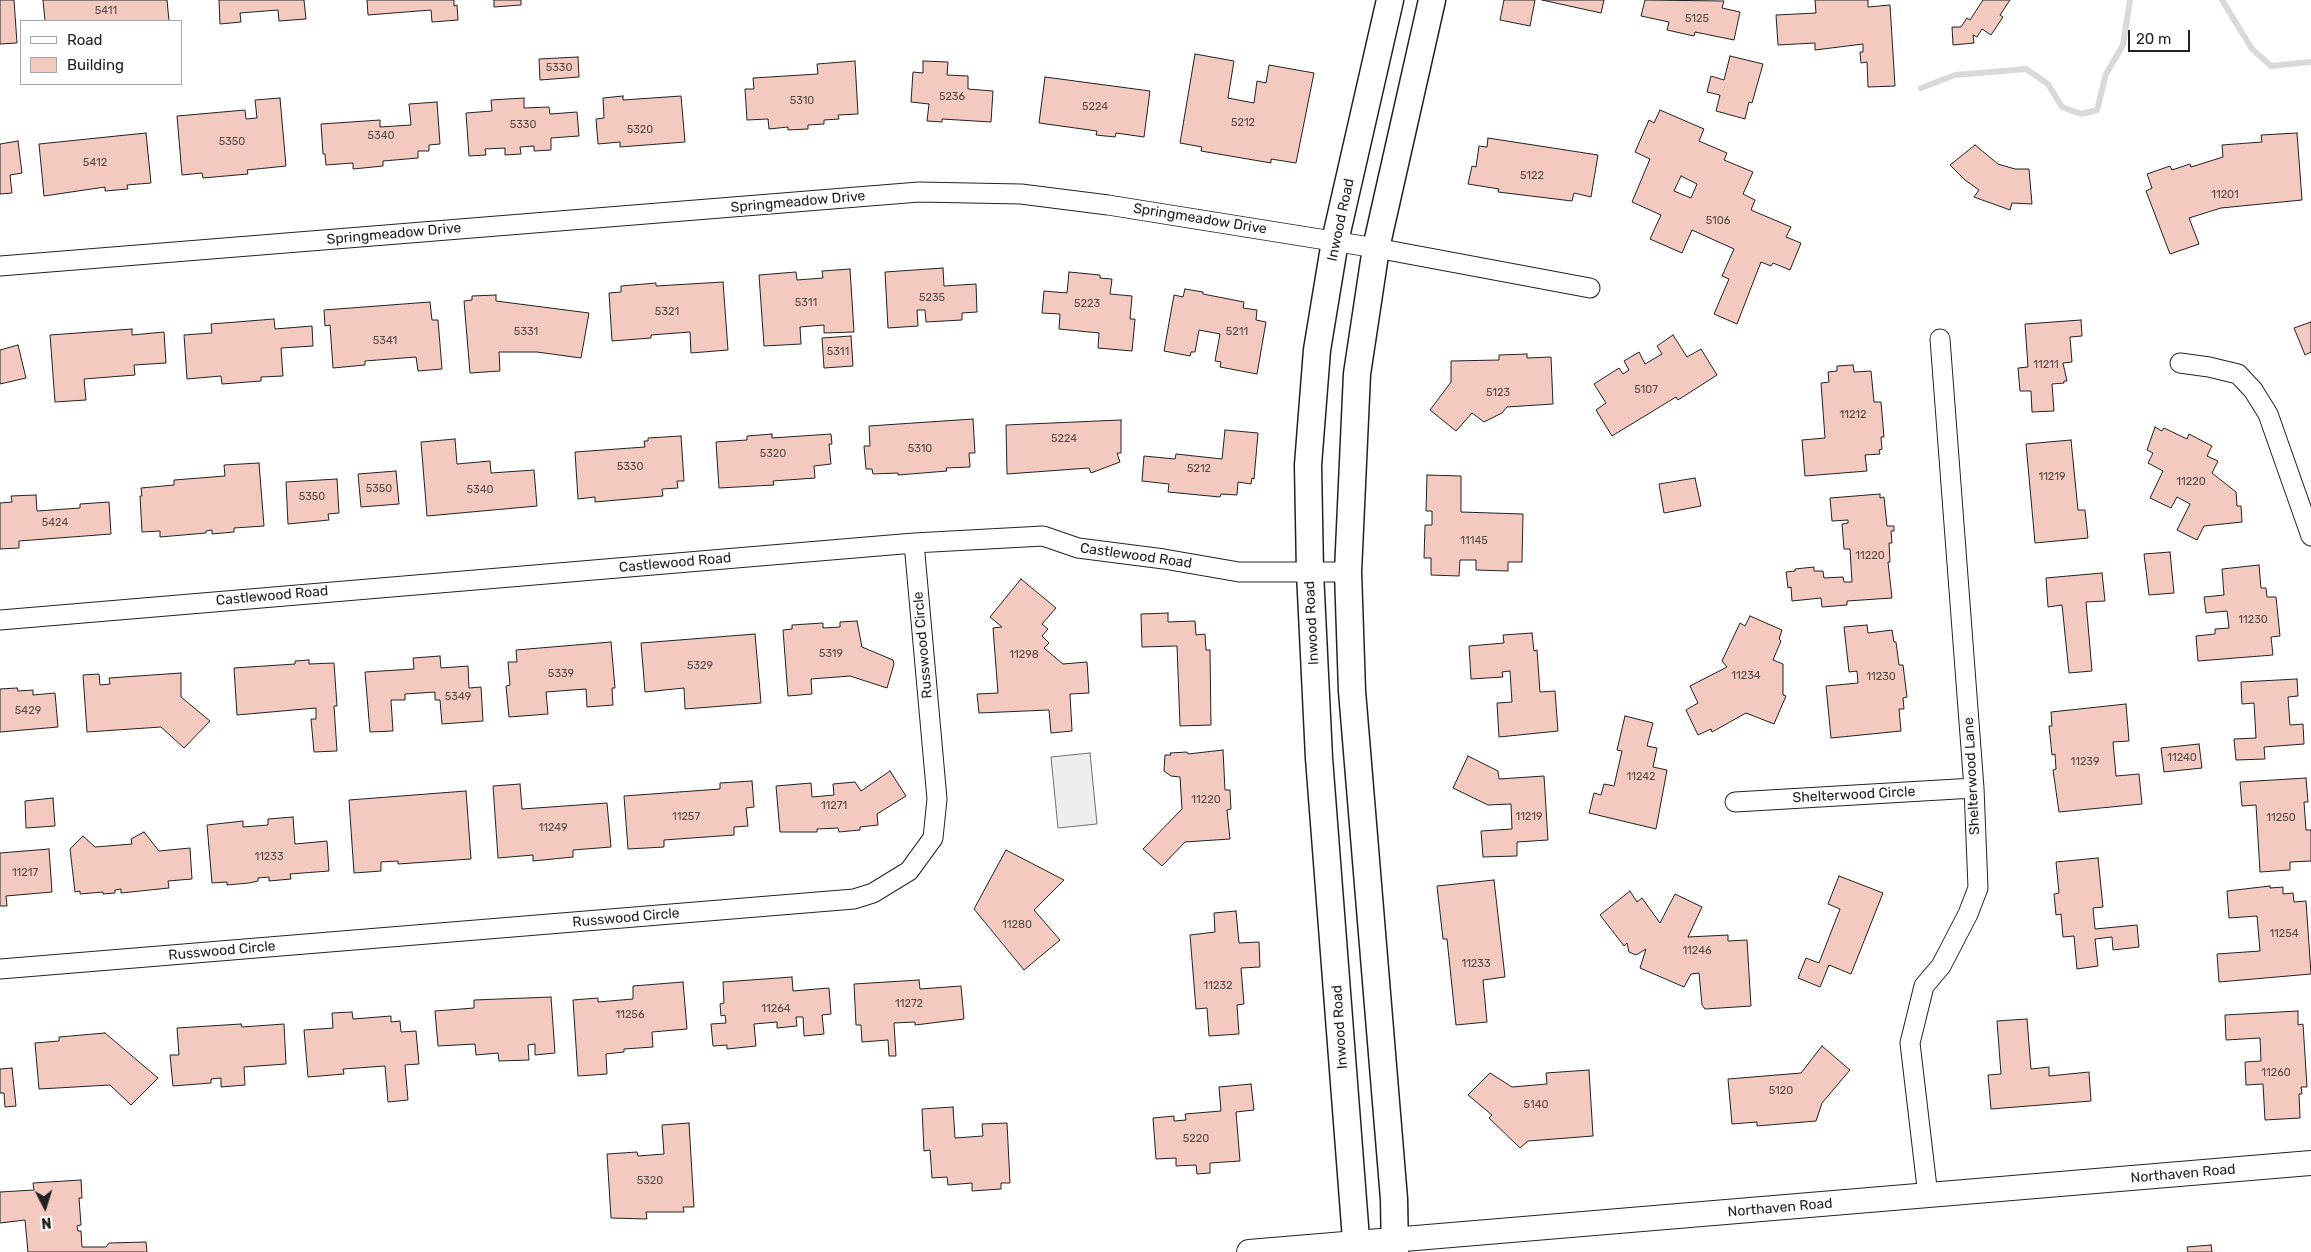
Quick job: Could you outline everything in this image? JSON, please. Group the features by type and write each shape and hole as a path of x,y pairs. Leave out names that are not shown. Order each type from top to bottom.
{"main road":[{"name":"Inwood Road","path":"1357,1247 1319,758 1310,572 1308,465 1318,350 1336,241 1390,0"},
{"path":"1395,1246 1393,1189 1352,691 1348,572 1357,374 1376,248 1432,0"}],"street":[{"name":"Springmeadow Drive","path":"0,266 919,192 1021,194 1108,205 1336,241 1590,288"},
{"name":"Shelterwood Lane","path":"1928,1196 1910,1043 1924,986 1941,966 1968,914 1978,888 1974,788 1940,339"},
{"path":"2180,363 2210,367 2238,374 2253,390 2268,414 2311,536"},
{"name":"Castlewood Road","path":"0,620 914,543 1043,536 1078,548 1164,559 1239,572 1348,572"},
{"name":"Russwood Circle","path":"0,969 854,899 872,893 909,871 933,838 937,799 914,543"},
{"name":"Shelterwood Circle","path":"1735,802 1974,788"},
{"name":"Northaven Road","path":"1249,1252 1395,1246 1928,1196 2311,1163"}],"shaded area":[{"path":"1090,753 1097,824 1058,828 1051,757"}],"building":[{"path":"0,0 14,0 17,43 0,44"},
{"path":"43,0 167,0 169,20 45,20"},
{"path":"219,0 304,0 306,19 279,21 278,10 240,13 241,22 220,24"},
{"path":"367,0 454,0 454,6 457,5 458,20 432,22 431,10 368,15"},
{"path":"494,0 521,0 521,5 494,7"},
{"path":"1504,0 1535,0 1530,26 1500,20"},
{"path":"1542,0 1604,0 1601,13"},
{"path":"1645,0 1724,1 1722,8 1740,12 1734,40 1695,32 1694,36 1667,30 1669,22 1641,16"},
{"path":"1815,0 1868,0 1868,7 1890,5 1895,86 1868,87 1867,62 1861,63 1860,52 1863,52 1863,44 1815,50 1815,43 1778,45 1776,15 1816,13"},
{"path":"1983,0 2010,0 2000,15 2003,17 1991,35 1982,29 1977,37 1973,35 1974,43 1953,45 1952,27 1961,27 1967,18 1970,20"},
{"path":"1195,54 1234,61 1228,98 1254,103 1257,81 1266,83 1269,65 1314,73 1296,163 1271,159 1271,163 1201,151 1202,147 1180,143"},
{"path":"1730,56 1763,64 1752,103 1749,102 1745,119 1716,111 1720,95 1707,92 1711,76 1724,80"},
{"path":"578,57 579,77 540,80 539,59"},
{"path":"855,61 858,114 838,115 839,119 824,120 824,124 808,125 808,129 788,130 788,127 769,129 768,119 747,120 745,89 754,89 753,78 818,74 817,64"},
{"path":"923,61 948,62 947,75 968,76 968,89 993,91 991,122 942,119 942,122 927,121 929,104 911,102 913,72 923,73"},
{"path":"1045,77 1150,91 1144,137 1116,133 1115,137 1096,135 1097,131 1039,123"},
{"path":"623,96 623,100 681,96 685,142 620,147 620,142 598,144 596,119 604,118 603,98"},
{"path":"280,98 286,166 247,170 248,174 203,178 202,173 182,175 177,116 245,110 246,119 257,118 255,100"},
{"path":"524,98 524,108 549,107 550,114 577,112 579,136 551,138 551,150 534,151 534,146 520,147 521,154 505,155 505,148 485,149 486,155 469,156 466,113 492,111 491,100"},
{"path":"437,102 440,144 429,145 429,151 418,151 418,158 383,161 383,166 353,169 353,163 326,165 325,154 323,154 321,124 380,120 380,127 411,125 409,104"},
{"path":"1660,110 1704,129 1699,141 1727,153 1724,160 1753,172 1743,194 1755,200 1751,210 1791,227 1786,237 1801,243 1790,270 1773,263 1771,266 1761,262 1737,324 1714,314 1729,279 1722,276 1734,249 1692,230 1682,253 1650,239 1661,215 1632,202 1650,159 1635,152 1649,120 1654,123","holes":["1681,176 1697,184 1691,198 1674,191"]},
{"path":"146,133 151,183 127,185 128,189 105,191 105,187 44,196 39,144"},
{"path":"2297,133 2302,200 2221,208 2189,218 2199,244 2170,254 2146,191 2152,188 2147,174 2170,166 2172,170 2190,164 2191,167 2223,157 2222,145 2262,142 2261,135"},
{"path":"1488,138 1598,155 1591,197 1574,193 1572,201 1498,192 1499,189 1468,184 1472,166 1476,167 1479,146 1487,147"},
{"path":"18,141 22,173 10,175 12,193 0,194 0,144"},
{"path":"1975,145 1998,164 2015,169 2029,169 2032,204 2012,203 2010,210 1974,197 1979,190 1965,180 1950,165"},
{"path":"943,268 944,286 976,284 977,312 962,313 962,320 926,322 925,310 917,310 918,326 888,328 885,272"},
{"path":"850,269 854,332 824,333 824,325 800,327 801,344 764,346 759,275 796,272 797,280 823,278 822,271"},
{"path":"1069,272 1100,275 1100,278 1112,279 1110,294 1132,296 1130,319 1135,319 1132,351 1098,348 1099,333 1059,329 1060,314 1042,313 1044,291 1067,293"},
{"path":"723,282 728,350 691,353 690,332 612,341 609,293 621,292 621,286 656,283 656,286"},
{"path":"1185,289 1244,302 1243,308 1257,310 1256,320 1266,322 1257,374 1220,367 1221,362 1215,361 1220,334 1199,330 1195,352 1191,352 1190,356 1164,351 1174,295 1183,297"},
{"path":"496,295 496,301 589,313 581,358 537,352 499,352 500,371 470,373 464,301 472,300 472,296"},
{"path":"430,302 432,320 438,320 442,369 418,371 416,357 365,361 365,365 333,368 330,325 325,326 324,310"},
{"path":"274,319 275,329 312,326 313,346 281,348 283,376 261,377 261,381 222,384 221,376 187,379 184,335 212,333 211,324"},
{"path":"2081,320 2082,336 2070,337 2072,362 2063,363 2067,381 2052,384 2054,411 2032,412 2031,391 2020,391 2018,368 2028,367 2025,324"},
{"path":"2311,322 2311,352 2305,355 2294,328"},
{"path":"132,329 132,335 164,332 166,363 134,365 135,375 84,379 86,400 55,402 50,335"},
{"path":"1673,335 1687,357 1701,349 1717,375 1678,400 1676,397 1612,436 1596,410 1606,403 1594,384 1619,368 1623,374 1629,370 1624,361 1639,352 1645,364 1662,354 1657,346"},
{"path":"851,336 853,366 824,368 822,338"},
{"path":"18,345 26,378 0,384 0,350"},
{"path":"1527,354 1527,358 1551,357 1553,404 1507,407 1502,413 1484,422 1472,413 1456,431 1430,410 1451,382 1451,361 1499,360 1499,355"},
{"path":"1853,365 1854,372 1871,371 1874,402 1881,402 1884,437 1881,437 1882,449 1879,450 1880,454 1865,455 1867,471 1805,476 1802,440 1825,438 1821,383 1829,382 1828,372 1837,371 1837,366"},
{"path":"973,419 975,453 969,453 970,467 946,468 947,471 898,475 898,473 873,474 872,469 866,469 864,446 870,446 869,426"},
{"path":"1121,420 1121,453 1117,453 1120,462 1091,473 1089,468 1007,474 1006,425"},
{"path":"2155,427 2162,431 2164,428 2187,439 2189,434 2212,446 2207,456 2218,461 2212,473 2236,492 2237,506 2241,506 2242,522 2204,526 2197,540 2177,530 2190,504 2177,497 2171,508 2150,498 2163,471 2148,463 2153,453 2147,450"},
{"path":"1225,430 1258,433 1254,479 1252,478 1251,484 1238,482 1237,495 1221,494 1220,497 1168,492 1169,484 1142,481 1144,456 1175,459 1176,454 1222,459"},
{"path":"772,434 772,438 831,434 832,444 829,444 831,464 814,466 815,478 773,481 774,485 719,488 716,442 747,440 747,436"},
{"path":"681,436 684,481 677,481 678,488 662,489 663,496 595,502 595,497 578,499 575,452 645,447 644,441 648,441 648,438"},
{"path":"455,439 457,464 490,461 491,473 534,470 537,506 427,516 421,442"},
{"path":"2071,440 2078,510 2085,510 2088,538 2035,543 2026,444"},
{"path":"259,463 264,526 234,528 234,532 212,534 212,530 206,531 206,533 160,537 160,531 142,532 141,488 174,485 174,480 225,476 224,465"},
{"path":"396,471 399,504 361,507 358,474"},
{"path":"1427,475 1461,476 1461,512 1523,514 1522,562 1508,562 1508,571 1476,570 1476,560 1460,560 1459,576 1431,575 1431,558 1424,558 1425,525 1432,525 1432,511 1426,511"},
{"path":"1695,478 1701,506 1664,513 1659,484"},
{"path":"337,479 339,513 328,514 329,520 288,524 286,482"},
{"path":"1880,494 1880,498 1884,497 1887,526 1894,526 1894,531 1891,531 1892,543 1889,543 1890,562 1888,562 1892,598 1847,601 1847,605 1822,607 1821,598 1792,601 1791,587 1788,588 1786,572 1795,571 1795,569 1814,567 1814,571 1823,571 1824,578 1843,577 1844,582 1852,582 1850,549 1844,549 1842,524 1848,523 1848,520 1832,521 1830,498"},
{"path":"36,495 37,511 80,508 80,504 109,502 111,534 19,541 19,548 0,549 0,503 12,502 11,496"},
{"path":"2170,552 2174,593 2149,595 2144,554"},
{"path":"2259,565 2261,588 2266,588 2267,597 2276,597 2280,636 2271,637 2273,655 2198,661 2196,636 2215,634 2215,629 2229,628 2227,611 2206,613 2204,597 2224,595 2222,569"},
{"path":"2102,573 2105,601 2086,602 2092,671 2069,673 2062,605 2048,607 2046,578"},
{"path":"1021,579 1056,608 1042,624 1048,629 1042,636 1049,643 1044,648 1063,664 1087,662 1089,693 1070,694 1072,731 1051,733 1049,710 979,713 977,694 998,693 993,628 1002,627 990,617"},
{"path":"1168,613 1168,622 1195,621 1196,635 1205,634 1206,650 1210,650 1211,725 1180,726 1177,646 1142,647 1141,614"},
{"path":"1750,616 1782,630 1779,639 1781,641 1773,660 1783,664 1783,695 1786,696 1774,724 1746,713 1712,732 1711,729 1698,735 1686,710 1698,703 1690,686 1727,667 1722,661 1740,623 1745,626"},
{"path":"857,621 862,647 893,660 894,664 887,688 850,676 811,679 812,694 788,696 783,630 792,629 792,625 823,623 823,628 840,627 840,622"},
{"path":"1867,625 1868,633 1892,630 1894,642 1896,642 1899,665 1903,665 1907,697 1903,698 1904,709 1899,709 1901,731 1831,738 1826,686 1858,683 1857,671 1849,672 1844,627"},
{"path":"1532,633 1534,651 1537,650 1540,692 1555,691 1558,731 1499,737 1497,703 1512,702 1510,671 1502,672 1503,677 1471,679 1469,646 1504,643 1503,635"},
{"path":"755,634 761,703 685,709 684,688 645,692 641,643"},
{"path":"611,642 615,688 612,688 613,705 587,707 586,689 546,692 548,714 509,717 506,686 510,685 508,662 517,662 516,650"},
{"path":"440,656 441,668 468,666 469,688 481,687 483,721 442,724 440,700 435,700 435,692 405,694 405,700 391,700 393,731 370,732 365,672 414,669 413,658"},
{"path":"309,660 309,664 334,663 337,706 334,706 337,751 314,752 311,719 316,719 316,708 237,715 234,668 295,664 295,661"},
{"path":"181,673 181,697 210,721 184,748 161,727 87,732 83,675 99,674 100,685 110,684 109,678"},
{"path":"2297,679 2298,696 2288,697 2290,725 2303,724 2304,744 2264,747 2265,759 2236,760 2234,739 2256,738 2254,703 2242,704 2241,682"},
{"path":"17,688 18,691 33,690 33,695 55,693 58,727 0,732 0,689"},
{"path":"2126,704 2129,741 2113,742 2116,776 2139,774 2142,804 2059,812 2053,770 2056,769 2055,754 2052,755 2049,726 2052,726 2051,712"},
{"path":"1625,716 1653,723 1647,746 1657,748 1653,767 1667,770 1656,829 1589,813 1594,793 1601,795 1604,784 1614,786 1622,751 1617,750"},
{"path":"2199,744 2202,768 2164,772 2161,748"},
{"path":"1223,750 1225,790 1230,790 1231,809 1227,810 1230,839 1185,842 1162,866 1143,849 1182,809 1180,777 1171,776 1164,771 1165,755 1171,755 1170,753 1187,752 1188,754"},
{"path":"1468,756 1498,771 1499,779 1544,776 1548,840 1517,842 1517,856 1483,857 1481,831 1512,829 1511,804 1488,805 1453,788"},
{"path":"890,771 906,796 877,814 878,825 860,827 860,830 839,832 838,828 817,829 817,832 780,832 776,786 811,783 812,797 834,795 833,784 855,782 861,791"},
{"path":"2306,778 2308,802 2304,802 2306,830 2311,830 2311,861 2290,862 2290,870 2260,872 2256,805 2242,806 2240,782"},
{"path":"752,781 754,807 746,808 748,826 734,827 734,835 664,840 664,847 628,849 624,796 720,789 720,783"},
{"path":"520,784 522,809 607,803 611,847 573,850 573,857 533,861 533,855 498,858 493,786"},
{"path":"466,791 471,859 398,864 398,861 381,862 381,871 354,873 349,800"},
{"path":"53,798 55,826 26,828 25,801"},
{"path":"293,817 295,844 327,841 329,871 290,874 291,879 269,881 269,877 258,878 258,881 249,883 227,885 227,882 212,883 207,825 243,821 243,827 268,825 268,819"},
{"path":"144,832 159,851 190,848 192,879 168,881 169,888 121,893 121,889 115,890 115,893 103,894 103,892 80,894 80,891 75,892 70,849 83,836 95,847 132,844 131,839"},
{"path":"49,849 52,892 6,896 7,906 0,906 0,853"},
{"path":"1006,850 1064,880 1034,910 1060,940 1024,970 974,909"},
{"path":"2098,858 2103,907 2093,908 2095,929 2137,925 2139,947 2113,950 2112,937 2095,939 2098,966 2077,969 2074,936 2063,937 2061,914 2056,915 2054,894 2059,893 2056,862"},
{"path":"1839,876 1883,893 1851,974 1829,965 1820,987 1798,978 1806,958 1819,963 1840,909 1828,904"},
{"path":"1494,880 1505,977 1483,980 1487,1022 1456,1025 1447,939 1443,939 1437,886"},
{"path":"2270,886 2270,888 2283,887 2283,894 2293,893 2294,902 2306,901 2311,974 2219,982 2217,954 2260,951 2257,916 2229,918 2227,891"},
{"path":"1630,891 1637,902 1642,898 1660,923 1675,894 1702,907 1688,937 1728,935 1728,941 1747,940 1751,1006 1705,1009 1702,1005 1699,973 1691,974 1684,987 1640,968 1646,949 1636,955 1629,952 1627,943 1624,946 1600,915"},
{"path":"1236,911 1239,943 1259,942 1260,967 1241,968 1244,1004 1237,1005 1239,1034 1209,1036 1207,1008 1196,1009 1190,935 1215,932 1214,913"},
{"path":"792,977 793,991 829,988 831,1014 822,1015 824,1034 804,1036 803,1017 796,1017 797,1026 777,1028 777,1022 754,1024 756,1046 727,1049 727,1045 713,1046 711,1024 726,1023 725,1015 721,1016 720,1004 724,1003 723,982"},
{"path":"919,980 920,989 961,986 964,1019 915,1025 915,1022 894,1023 896,1056 889,1056 888,1040 862,1042 861,1025 856,1025 854,984"},
{"path":"683,982 687,1029 652,1032 653,1047 624,1049 624,1052 606,1054 607,1074 578,1076 573,1000 598,998 598,1002 633,999 633,986"},
{"path":"551,997 555,1053 535,1055 535,1044 528,1045 529,1060 499,1061 498,1053 476,1055 475,1044 438,1046 435,1011 474,1008 474,1000"},
{"path":"2298,1011 2298,1025 2303,1024 2307,1087 2301,1087 2302,1094 2299,1094 2300,1118 2265,1120 2263,1084 2246,1085 2245,1062 2261,1061 2260,1038 2226,1040 2225,1015"},
{"path":"352,1012 353,1019 391,1016 391,1022 400,1021 401,1032 416,1031 419,1064 405,1065 408,1100 388,1102 385,1066 343,1069 344,1074 308,1077 304,1030 333,1028 332,1013"},
{"path":"2027,1019 2031,1069 2049,1067 2049,1076 2089,1072 2091,1101 1991,1109 1988,1075 2001,1074 1997,1021"},
{"path":"241,1024 242,1027 284,1024 286,1064 244,1067 245,1085 221,1087 221,1078 211,1079 211,1083 173,1086 170,1055 179,1055 177,1028"},
{"path":"105,1033 158,1078 131,1105 110,1085 39,1089 35,1043 59,1041 59,1037"},
{"path":"1822,1046 1850,1070 1822,1103 1816,1121 1757,1126 1757,1122 1732,1124 1728,1079 1801,1073"},
{"path":"12,1068 16,1106 5,1107 4,1093 0,1093 0,1069"},
{"path":"1589,1070 1593,1136 1528,1141 1520,1148 1489,1118 1492,1115 1468,1095 1490,1073 1512,1087 1547,1084 1546,1073"},
{"path":"1251,1084 1254,1110 1236,1112 1240,1161 1210,1163 1210,1173 1197,1174 1196,1165 1176,1166 1176,1158 1156,1159 1153,1118 1174,1116 1174,1121 1186,1120 1185,1114 1221,1111 1219,1087"},
{"path":"953,1107 955,1138 983,1136 982,1124 1007,1123 1010,1183 1001,1183 1001,1189 972,1191 972,1183 948,1185 947,1177 932,1178 930,1150 924,1151 922,1109"},
{"path":"689,1123 694,1207 683,1207 684,1212 646,1212 647,1219 611,1218 607,1154 637,1152 638,1156 664,1154 662,1125"},
{"path":"81,1180 82,1198 79,1198 81,1225 77,1226 78,1231 81,1231 82,1247 106,1247 109,1243 146,1242 147,1252 28,1252 25,1220 0,1223 0,1192 34,1190 33,1183"},
{"path":"2211,1245 2212,1252 2188,1252 2187,1247"}],"waterway":[{"path":"1921,88 1955,75 2026,69 2048,84 2062,107 2081,114 2097,110 2106,74 2123,45 2130,0"},
{"path":"2222,0 2252,49 2271,66 2311,62"}]}
